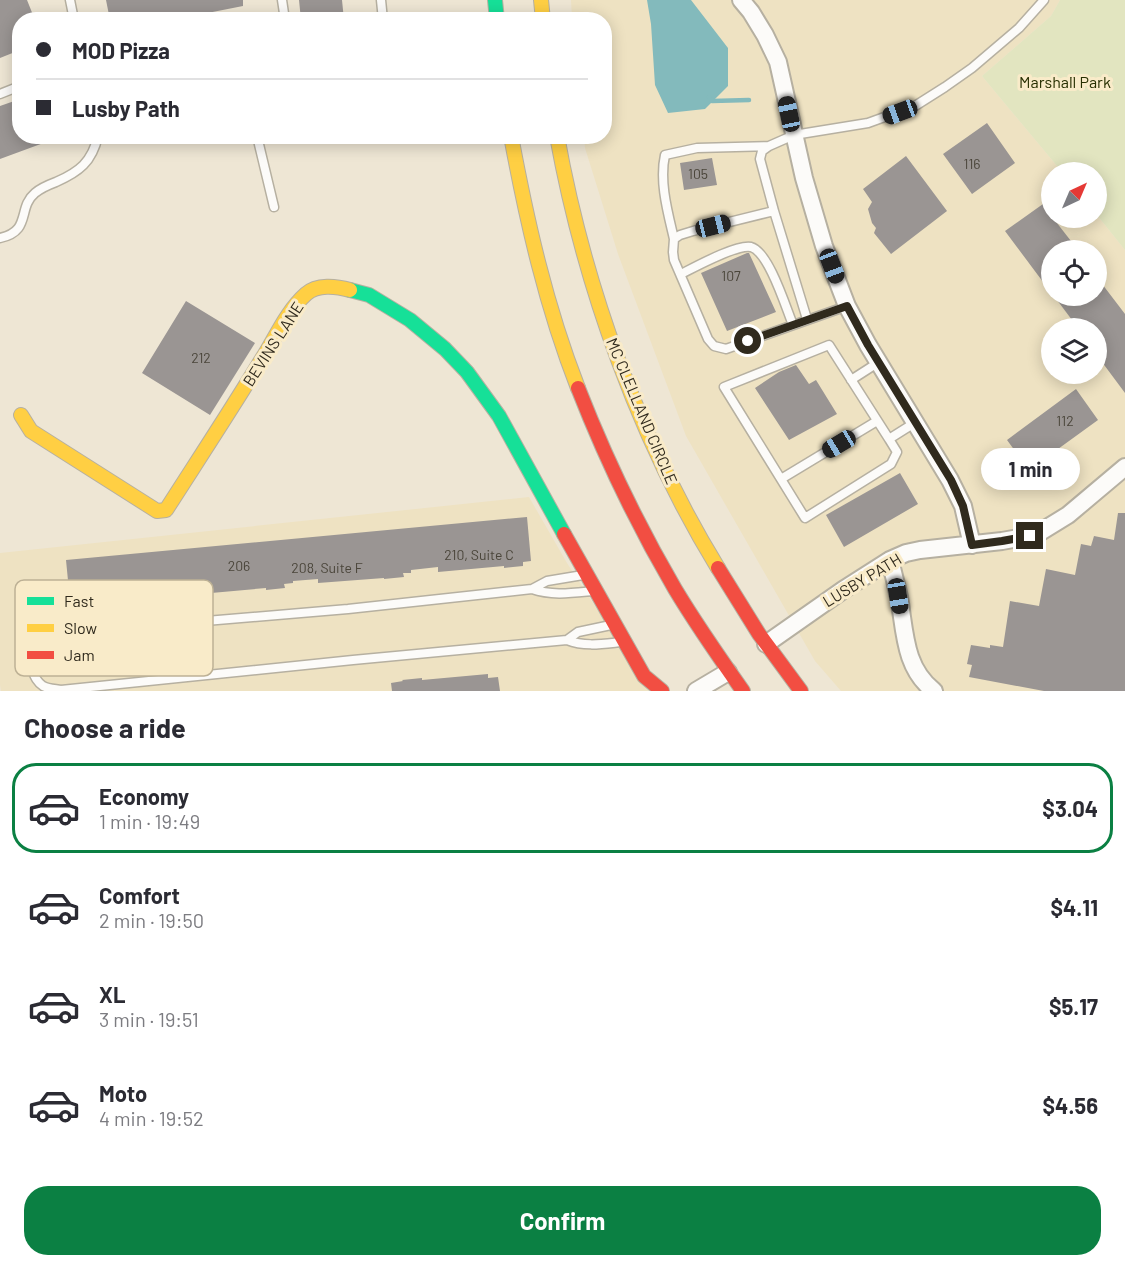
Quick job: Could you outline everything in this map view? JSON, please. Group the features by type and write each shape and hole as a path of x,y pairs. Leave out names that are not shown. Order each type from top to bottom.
{"main road":[{"path":"512,144 534,249 553,315 584,402 615,475 663,568 694,620 733,669 742,691"},
{"name":"MC CLELLAND CIRCLE","path":"559,144 572,208 589,271 608,330 647,433 677,495 761,648 801,691"},
{"name":"BEVINS LANE","path":"21,415 31,431 157,511 166,510 263,358 288,314 307,293 321,286 342,288 369,295 410,320 445,349 467,372 499,416 645,676 662,691"}],"street":[{"path":"741,0 752,12 778,62 804,178 824,246 847,306 868,345 951,480 963,506 972,545"},
{"name":"LUSBY PATH","path":"761,648 890,560 920,550 1017,539 1042,531 1079,506 1125,467"},
{"path":"890,560 910,660 921,679 934,691"},
{"path":"696,691 733,669"}],"lane":[{"path":"807,319 760,159 762,151 794,135 868,123 915,106 972,68 1019,28 1044,0"},
{"path":"0,238 9,236 17,230 32,195 85,165 91,158 97,144"},
{"path":"259,144 274,207"},
{"path":"769,146 697,148 665,155 662,166 674,239 674,260 708,339 714,346 726,349 847,306"},
{"path":"674,239 693,231 774,211"},
{"path":"681,273 729,251 751,247 761,252 774,277 792,325"},
{"path":"829,345 852,380 897,452 891,464 805,518 724,387 829,345"},
{"path":"852,380 879,362"},
{"path":"781,479 877,421"},
{"path":"889,439 916,422"},
{"path":"213,620 348,609 532,589 548,581 586,574"},
{"path":"532,589 553,594 596,591"},
{"path":"567,640 578,632 615,624"},
{"path":"213,674 567,640 585,645 625,642"},
{"path":"35,676 44,686 62,690 198,676"}],"shaded area":[{"path":"571,0 1060,0 1051,16 982,76 1054,162 1041,162 1041,228 1107,228 1125,250 1125,691 841,691 815,661 686,436 618,254 585,144 612,144 612,12 572,12"},
{"path":"529,497 567,563 650,691 1,691 0,553"}],"green space":[{"name":"Marshall Park","path":"1060,0 1125,0 1125,250 1107,228 1107,162 1054,162 982,76 1051,16"}],"water":[{"path":"647,0 691,0 728,48 728,86 705,109 668,113 655,85"}],"building":[{"path":"0,0 27,0 32,12 12,12 12,53 0,58"},
{"path":"106,0 243,0 243,6 213,12 108,12"},
{"path":"299,0 342,0 343,12 300,12"},
{"path":"12,102 12,144 41,144 0,159 0,106"},
{"path":"987,123 1015,163 972,194 943,154"},
{"path":"906,156 947,211 891,254 874,233 876,228 868,209 872,202 863,189"},
{"path":"712,158 717,185 684,190 680,163"},
{"path":"1041,205 1041,228 1061,228 1070,240 1041,240 1041,279 1005,231"},
{"path":"747,253 776,312 727,331 701,273"},
{"path":"1107,290 1125,314 1125,393 1107,369 1107,318 1070,318 1062,306 1107,306"},
{"path":"186,301 255,343 210,415 142,373"},
{"path":"796,365 809,384 816,380 837,414 789,440 755,388 779,372"},
{"path":"1076,389 1098,420 1029,470 1007,440"},
{"path":"900,473 918,504 844,547 826,515"},
{"path":"1118,513 1125,513 1125,691 1044,691 969,677 972,665 967,664 971,645 990,648 990,645 1003,647 1010,601 1039,606 1046,569 1075,575 1081,544 1091,546 1094,536 1114,540"},
{"path":"527,517 531,561 523,562 523,566 504,568 504,566 438,572 438,567 411,570 411,573 403,573 404,577 318,583 318,579 293,581 293,583 284,584 285,588 213,593 213,580 68,580 66,560"},
{"path":"488,674 488,678 498,677 500,691 392,691 391,683 402,680"}],"waterway":[{"path":"709,97 712,101 749,100"}],"traffic: fast":[{"path":"495,0 496,12"},
{"path":"350,290 369,295 410,320 445,349 467,372 499,416 564,534"}],"traffic: slow":[{"path":"541,0 542,12"},
{"path":"513,144 539,264 556,326 578,388"},
{"path":"559,144 582,248 618,360 663,467 718,568"},
{"path":"21,415 31,431 157,511 166,510 299,301 310,291 321,287 350,290"}],"traffic: jam":[{"path":"578,388 622,490 661,565 691,615 743,691"},
{"path":"564,534 644,676 662,691"},
{"path":"718,568 759,634 801,691"}],"route":[{"path":"748,341 847,306 868,345 951,480 963,506 972,545 1030,536"}]}
